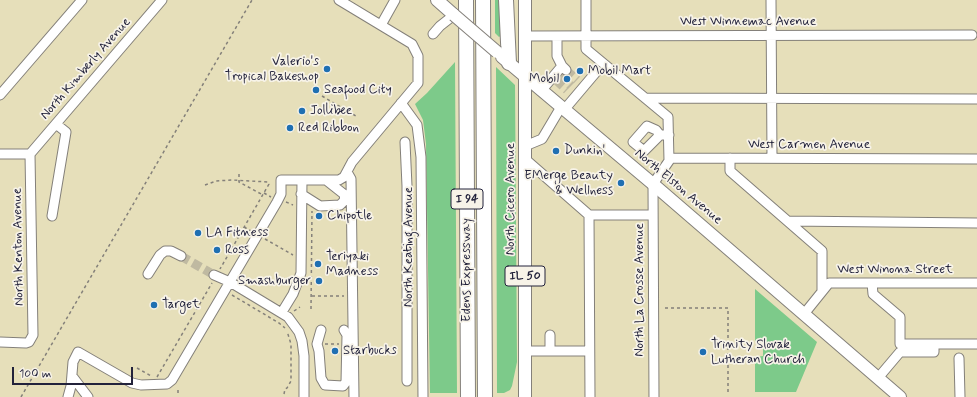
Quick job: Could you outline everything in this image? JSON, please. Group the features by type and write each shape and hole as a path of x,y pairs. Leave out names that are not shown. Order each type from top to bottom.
{"highway":[{"name":"Edens Expressway","path":"466,0 468,397"},
{"name":"Edens Expressway","path":"483,0 485,397"},
{"path":"506,0 509,63"}],"main road":[{"name":"North Elston Avenue","path":"437,0 524,77 653,184 900,397"},
{"name":"North Cicero Avenue","path":"525,0 525,397"}],"street":[{"path":"0,95 82,0"},
{"name":"North Kimberly Avenue","path":"30,154 162,0"},
{"path":"68,397 73,362 78,352 132,383 141,385 167,384 175,376 281,194 281,180 339,180 347,172 352,162 418,83 418,56 412,44 339,0"},
{"path":"381,25 395,0"},
{"path":"586,0 586,49 668,117 664,135 669,161 653,184"},
{"path":"772,0 772,158"},
{"path":"434,34 440,26 454,15"},
{"name":"West Winnemac Avenue","path":"524,36 972,35"},
{"path":"541,91 559,74 557,36"},
{"path":"525,146 542,139 562,108 579,92 597,71"},
{"path":"579,92 572,85 579,92"},
{"path":"645,98 977,99"},
{"name":"North Keating Avenue","path":"401,103 417,125 422,186 423,397"},
{"path":"52,216 66,132 56,124"},
{"name":"North Keating Avenue","path":"405,142 407,186 407,381"},
{"path":"0,154 30,154"},
{"name":"North Kenton Avenue","path":"0,342 26,343 31,339 34,325 30,154"},
{"name":"West Carmen Avenue","path":"669,161 671,158 977,159"},
{"path":"730,158 730,171 822,251 822,291"},
{"path":"525,159 589,215 653,215"},
{"path":"347,172 351,178 354,397"},
{"path":"282,312 293,294 301,273 302,180"},
{"path":"301,194 320,206 343,204 345,195 326,180"},
{"name":"North La Crosse Avenue","path":"653,184 654,397"},
{"path":"407,186 422,186"},
{"path":"589,215 590,397"},
{"path":"788,221 977,223"},
{"path":"148,274 160,255 165,251 171,251 181,256"},
{"path":"213,279 230,282 288,317 299,332 302,341 304,356 304,397"},
{"name":"West Winona Street","path":"804,314 829,283 977,283"},
{"path":"872,283 873,294 900,317 900,344 977,344"},
{"path":"408,315 422,315"},
{"path":"321,330 317,344 320,351 321,378 325,385 343,386 346,382 347,344 347,335 344,330"},
{"path":"550,334 550,351"},
{"path":"878,378 900,352 934,352 934,344"},
{"path":"525,351 585,351"},
{"path":"959,358 960,397"},
{"path":"72,376 88,397"}],"path":[{"path":"21,397 252,0"},
{"path":"322,96 356,116"},
{"path":"239,174 239,182 263,194"},
{"path":"244,227 294,256 312,256"},
{"path":"213,279 224,291 279,323 286,330 291,344 291,382 285,389 284,394"},
{"path":"312,296 346,296"},
{"path":"307,302 311,299"},
{"path":"292,312 300,307"},
{"path":"665,308 728,308 728,395"},
{"path":"324,344 347,344"},
{"path":"178,387 178,393"}],"green space":[{"path":"495,0 502,0 502,35 499,37 495,33"},
{"path":"455,62 457,393 430,393 426,144 423,120 415,104"},
{"path":"496,67 515,85 517,362 512,386 510,390 504,393 497,393"},
{"path":"755,289 817,342 796,392 755,392 755,357 763,356 763,342 755,341"}],"tunnel":[{"path":"566,70 577,80"},
{"path":"560,75 571,86"},
{"path":"556,80 567,90"},
{"path":"181,256 214,275"}],"place":[{"name":"Valerio's Tropical Bakeshop","path":"327,69"},
{"name":"Mobil Mart","path":"580,71"},
{"name":"Mobil","path":"567,79"},
{"name":"Seafood City","path":"316,90"},
{"name":"Jollibee","path":"302,111"},
{"name":"Red Ribbon","path":"290,128"},
{"name":"Dunkin'","path":"556,151"},
{"name":"EMerge Beauty & Wellness","path":"621,183"},
{"name":"Chipotle","path":"319,216"},
{"name":"LA Fitness","path":"198,233"},
{"name":"Ross","path":"217,250"},
{"name":"Teriyaki Madness","path":"318,264"},
{"name":"Smashburger","path":"319,281"},
{"name":"Target","path":"154,305"},
{"name":"Starbucks","path":"335,351"},
{"name":"Trinity Slovak Lutheran Church","path":"703,352"}]}
